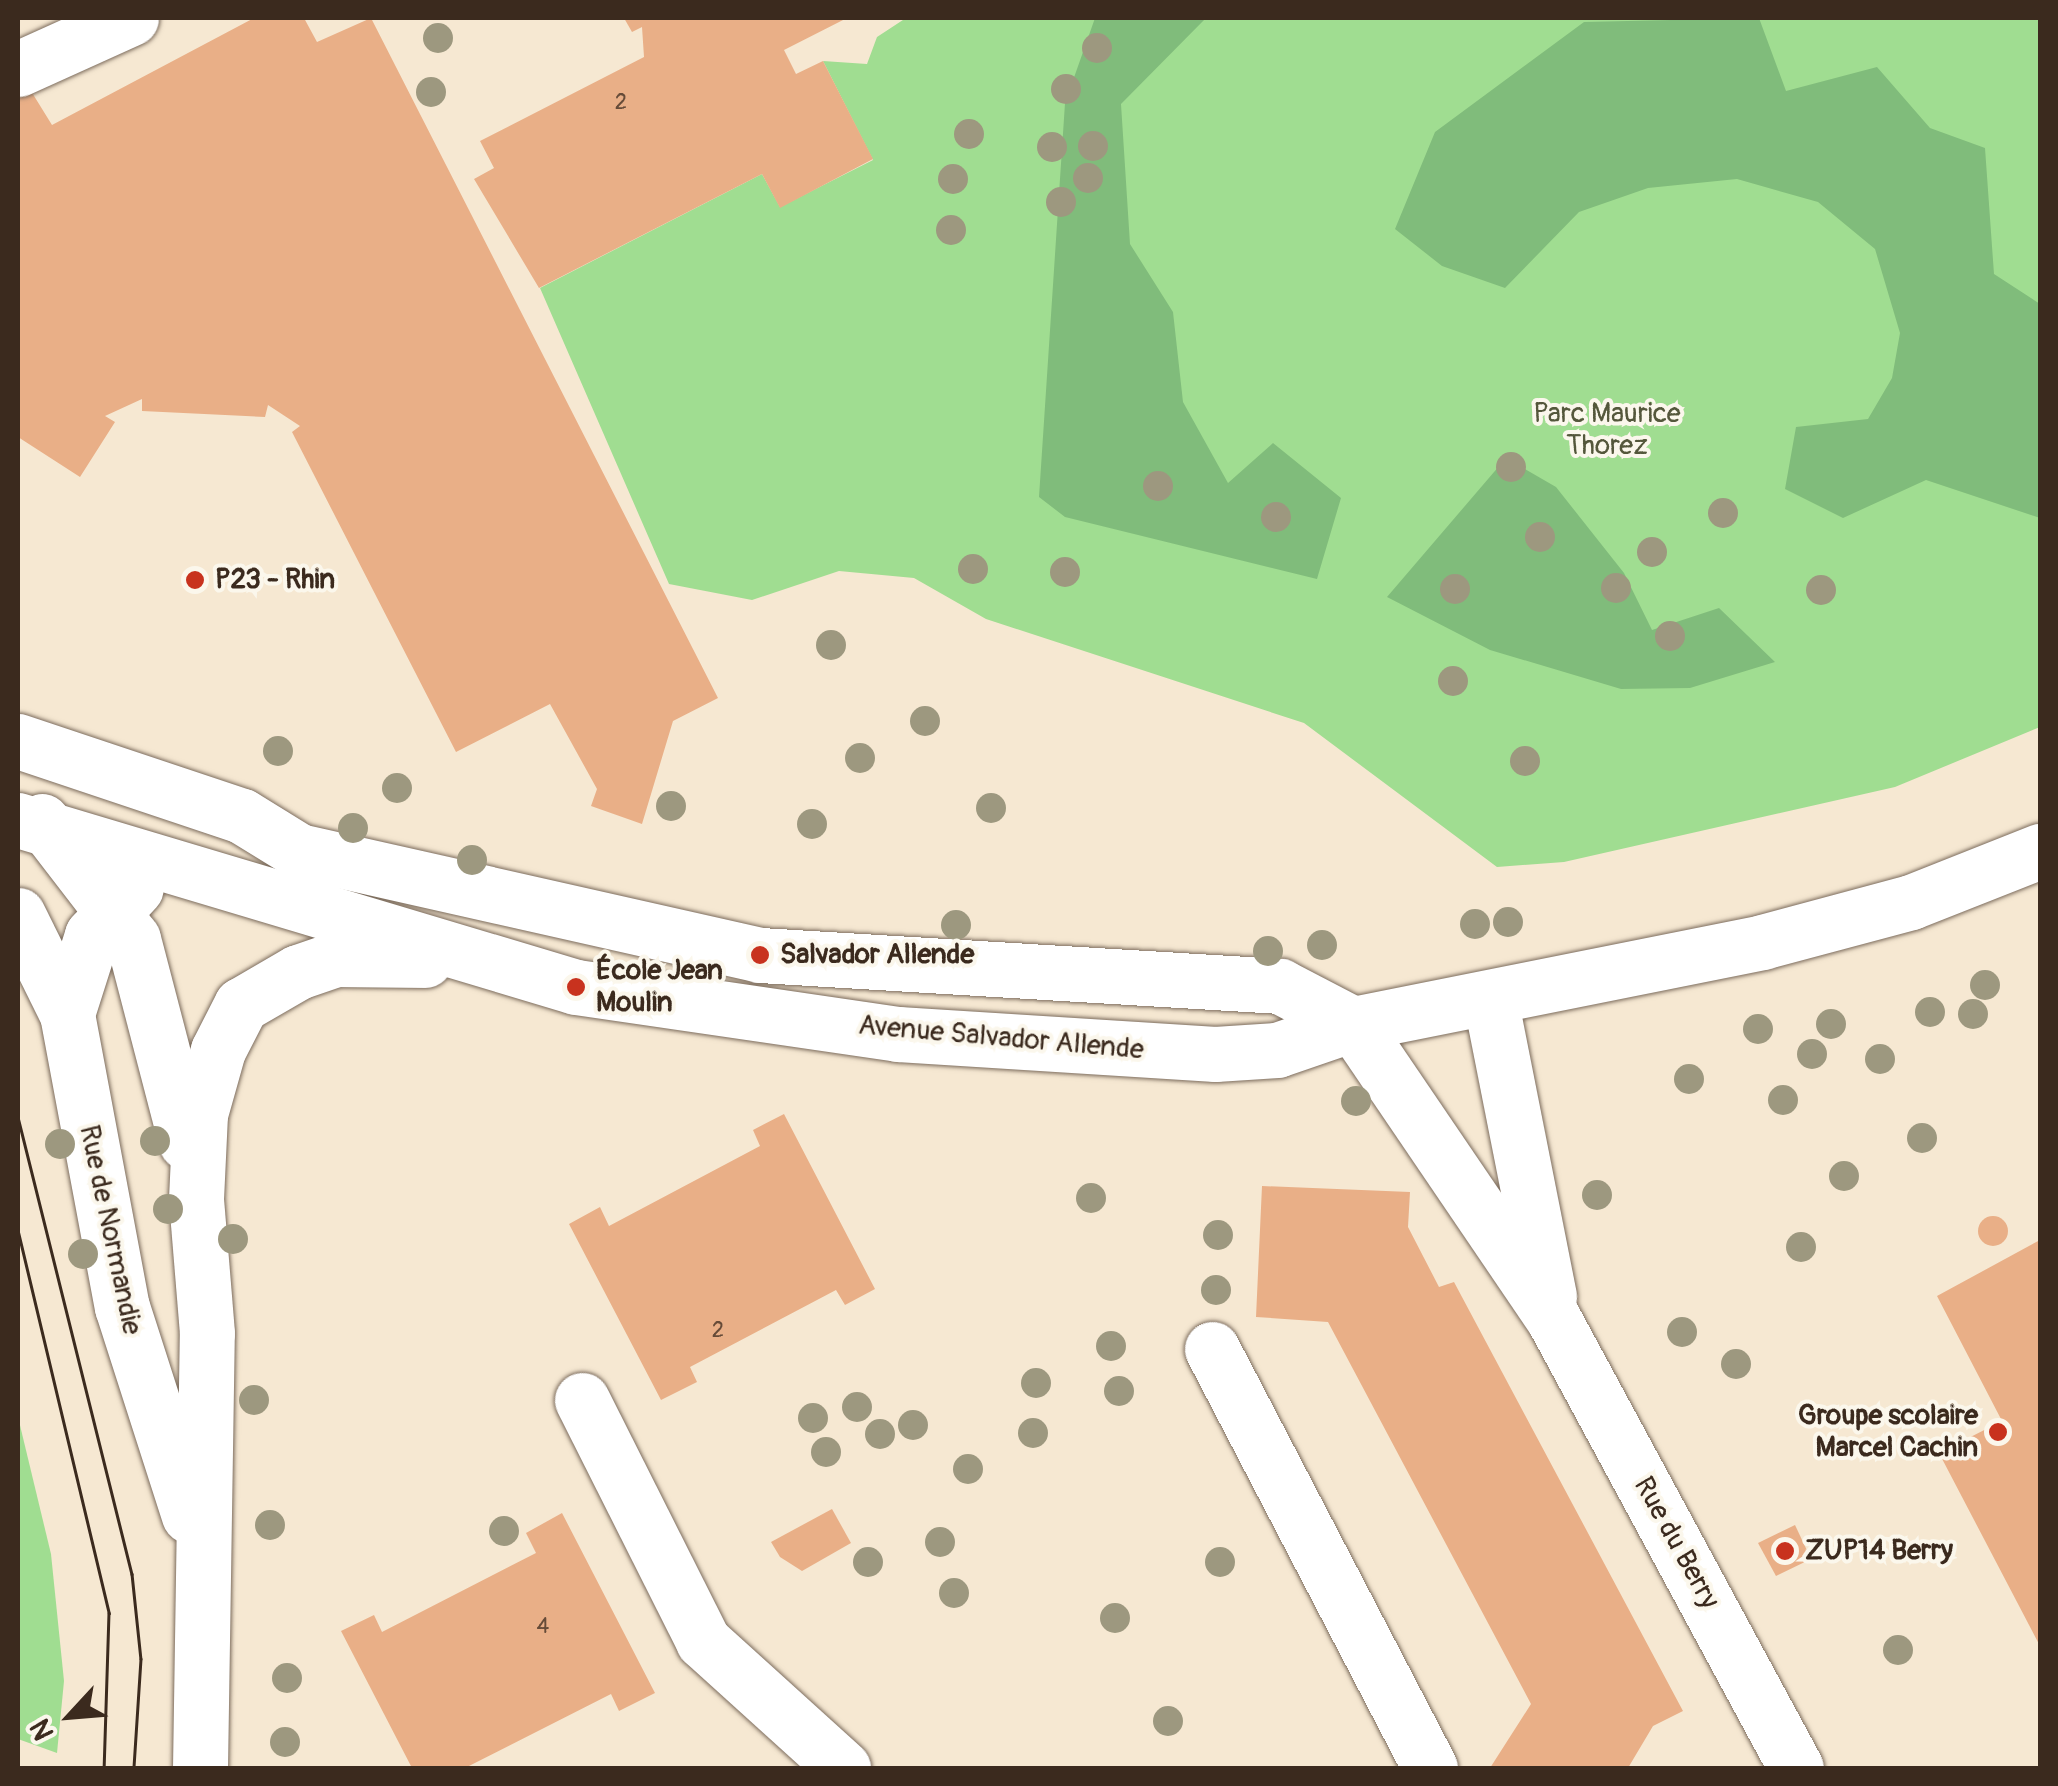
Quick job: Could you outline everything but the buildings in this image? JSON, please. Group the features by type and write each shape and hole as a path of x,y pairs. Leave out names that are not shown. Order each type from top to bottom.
{"street":[{"path":"18,70 131,18"},
{"name":"Avenue Salvador Allende","path":"18,741 242,816 299,852 760,955 1280,986 1352,1024"},
{"name":"Avenue Salvador Allende","path":"27,814 184,868 576,986 918,1036 1215,1054 1277,1050 1352,1024 1491,1002 1911,902 2040,851"},
{"name":"Rue de Normandie","path":"27,814 115,911 133,939 171,1064 196,1199 207,1333 200,1768"},
{"name":"Avenue Salvador Allende","path":"67,1014 92,935 141,882 184,868 299,852"},
{"path":"18,915 67,1014"},
{"name":"Rue de Normandie","path":"196,1199 200,1114 241,1005 336,959 488,960"},
{"name":"Rue du Berry","path":"1491,1002 1554,1318"},
{"name":"Rue de Normandie","path":"67,1014 122,1306 202,1557"},
{"name":"Rue du Berry","path":"1352,1024 1554,1318 1796,1768"},
{"path":"1212,1348 1430,1768"},
{"path":"582,1400 702,1641 843,1768"}],"green space":[{"name":"Parc Maurice Thorez","path":"906,18 2040,18 2040,727 1895,787 1564,862 1497,867 1304,723 986,619 914,578 839,571 752,600 669,584 540,288 762,174 780,207 873,160 823,61 867,64 877,37"},
{"path":"1095,18 1206,18 1121,104 1130,244 1173,312 1183,402 1228,483 1273,443 1341,498 1317,579 1065,517 1039,497 1065,103"},
{"path":"1759,18 1786,91 1877,67 1930,128 1985,148 1994,274 2040,304 2040,518 1926,480 1843,518 1785,489 1796,427 1868,419 1892,378 1900,333 1875,249 1818,202 1737,179 1648,188 1579,212 1505,288 1442,266 1395,229 1435,132 1584,22"},
{"path":"1506,458 1556,487 1624,573 1652,630 1719,608 1775,662 1690,688 1621,689 1490,650 1387,597"},
{"path":"18,1417 51,1554 64,1681 57,1753 18,1739"}],"tram line":[{"path":"18,1117 132,1574 141,1659 134,1768"},
{"path":"18,1230 109,1613 104,1768"}],"place":[{"name":"P23 - Rhin","path":"195,580"},
{"name":"Salvador Allende","path":"760,955"},
{"name":"École Jean Moulin","path":"576,987"},
{"name":"Groupe scolaire Marcel Cachin","path":"1998,1432"},
{"name":"ZUP14 Berry","path":"1785,1551"}]}
